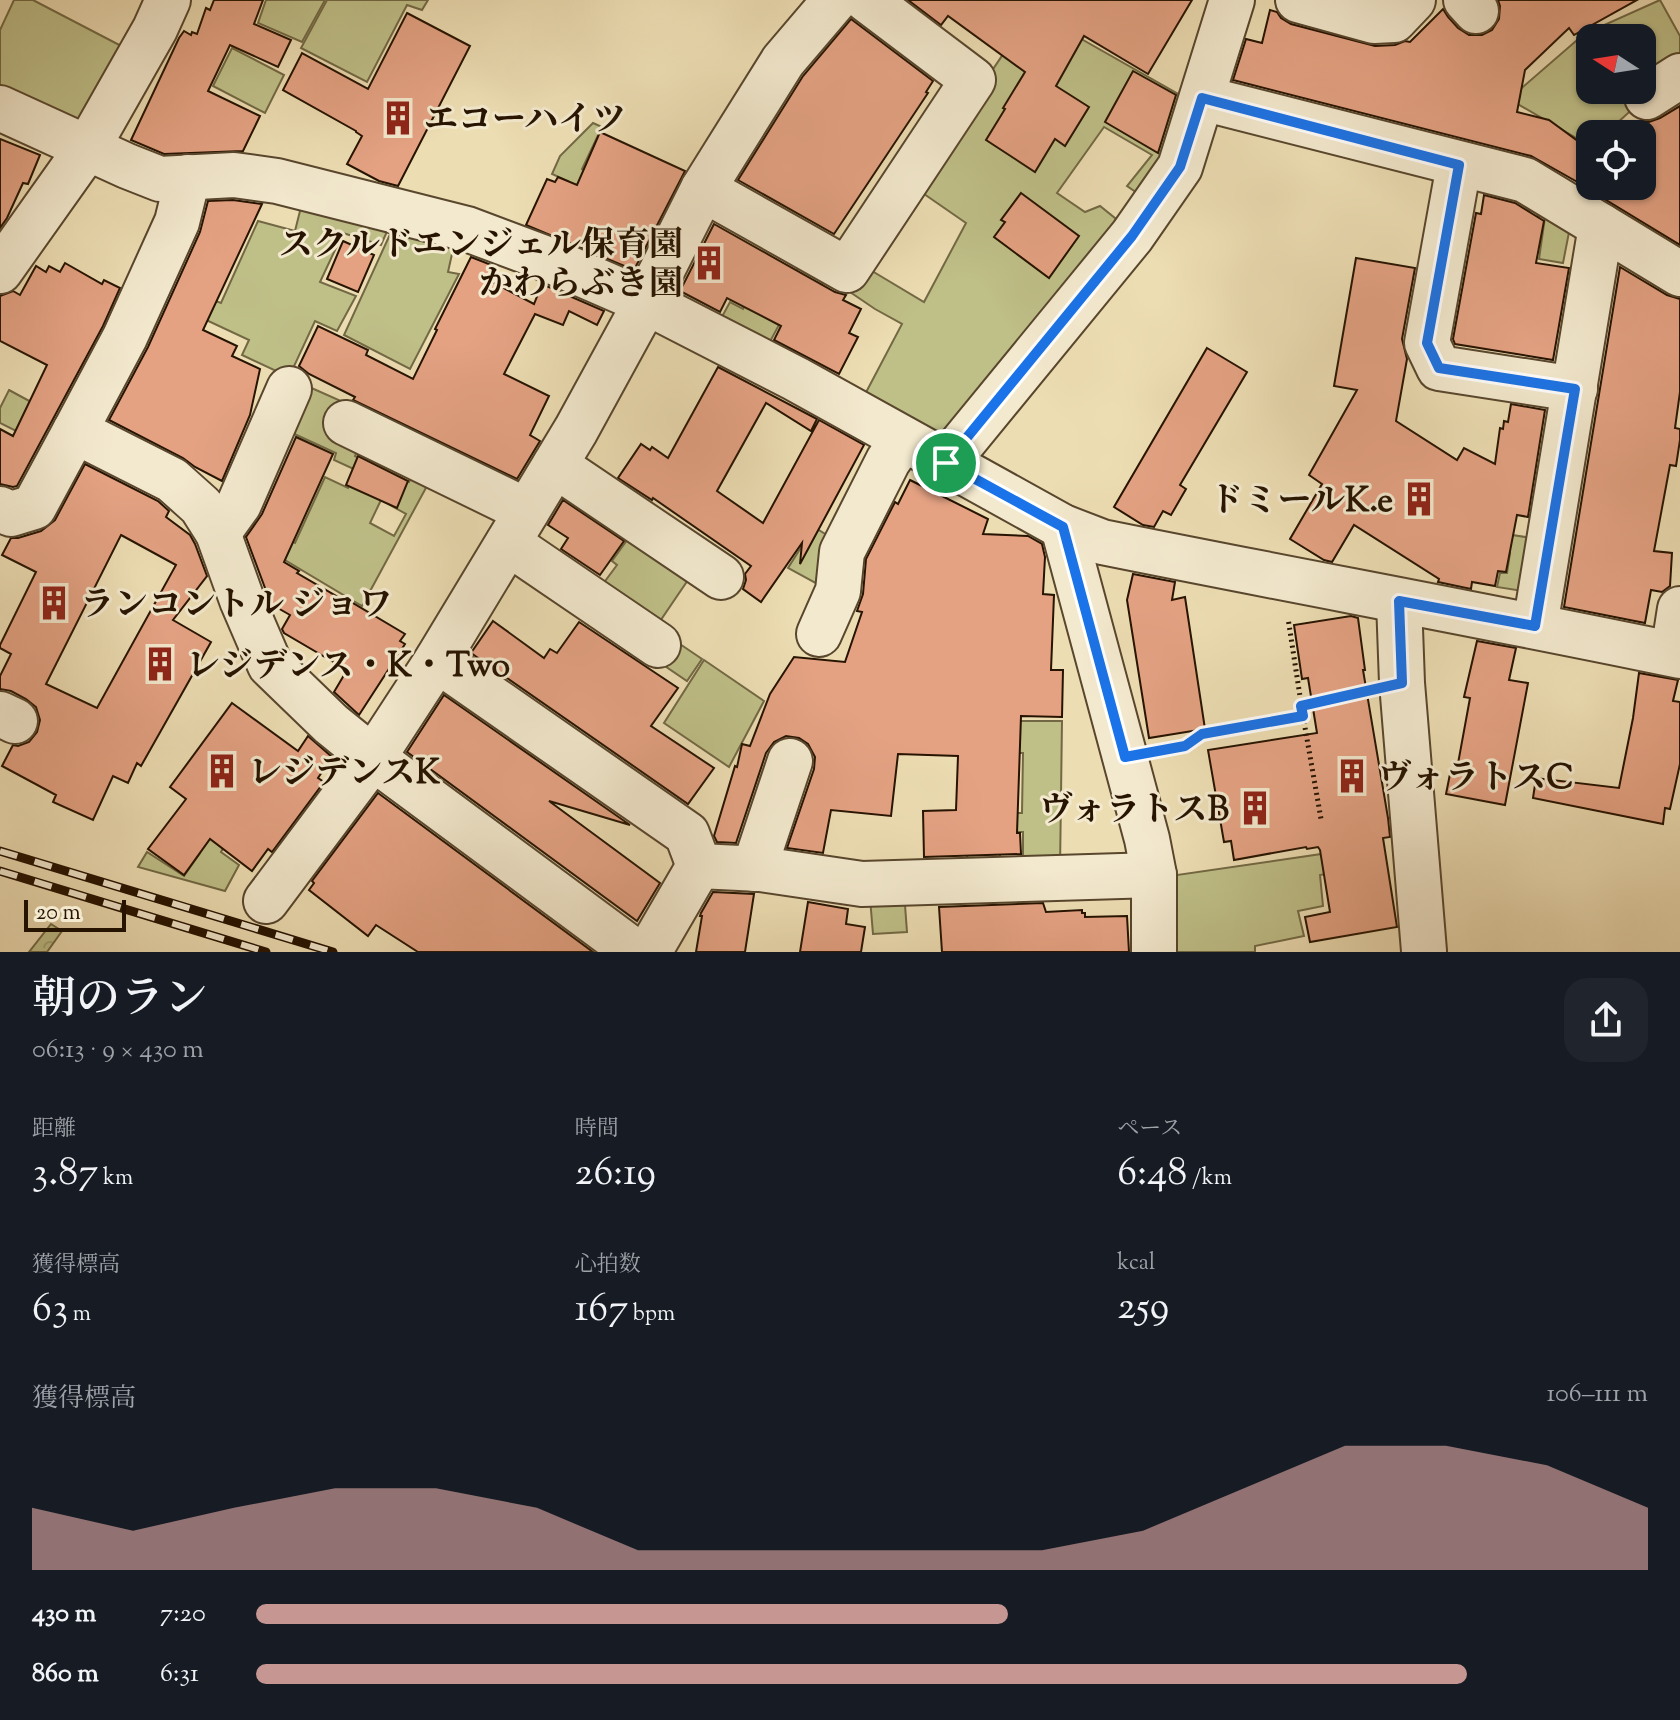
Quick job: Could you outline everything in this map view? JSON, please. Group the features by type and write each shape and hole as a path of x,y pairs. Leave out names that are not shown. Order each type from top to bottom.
{"street":[{"path":"0,271 88,147 155,29 168,0"},
{"path":"266,901 373,758 437,660 555,465 646,302 703,189 783,61 835,0"},
{"path":"703,189 847,270 973,80 867,0"},
{"path":"946,463 1132,236 1180,167 1232,0"},
{"path":"1298,0 1374,21 1394,20 1413,0"},
{"path":"1202,98 1525,180 1680,274"},
{"path":"0,108 160,179 234,175 277,181 467,229 547,259 646,302 796,379 1063,527 1102,542 1676,655 1680,609"},
{"path":"1459,165 1427,343 1439,368 1575,389"},
{"path":"0,509 11,514 34,507 125,337 177,222 188,177"},
{"path":"1535,626 1601,226"},
{"path":"218,533 239,504 289,389"},
{"path":"346,423 517,527 658,645"},
{"path":"75,431 172,480 201,506 218,533 270,665 331,724 635,952"},
{"path":"819,634 838,591 842,552 888,461 903,439"},
{"path":"555,465 721,577"},
{"path":"1063,527 1147,839 1154,875 1154,952"},
{"path":"1399,601 1402,683 1424,951"},
{"path":"437,660 687,834 699,866"},
{"path":"754,869 790,761"},
{"path":"699,866 754,869 862,884 1154,875"},
{"path":"649,952 699,866"}],"path":[{"path":"1286,579 1284,593 1321,819"},
{"path":"1301,706 1402,683"},
{"path":"1125,757 1185,746 1202,734 1303,716"}],"green space":[{"path":"14,0 33,0 127,49 76,129 0,91 0,30"},
{"path":"266,0 325,0 302,42 258,23"},
{"path":"327,0 428,0 422,10 407,5 367,82 301,48"},
{"path":"1660,0 1680,36 1680,66 1656,88 1656,24 1606,24"},
{"path":"1032,11 1194,103 1146,199 1127,186 1152,155 1104,127 1057,193 1085,212 1100,206 1126,227 941,452 862,400 902,324 850,292 867,268 924,302 966,223 914,187"},
{"path":"1576,41 1576,104 1638,104 1620,120 1576,120 1576,138 1509,99"},
{"path":"232,48 284,75 265,113 213,86"},
{"path":"593,123 602,127 582,169 591,174 581,195 568,181 552,174 560,156"},
{"path":"1505,188 1571,222 1563,263 1539,259 1545,217 1538,216 1538,212 1502,205"},
{"path":"301,207 389,227 381,245 343,233 320,282 356,296 337,331 315,321 289,377 242,355 249,340 204,319 213,300 221,303 258,221 295,231"},
{"path":"392,230 454,245 448,272 459,274 410,369 344,335"},
{"path":"799,265 830,269 798,332 780,323 766,349 718,324 730,302 743,309 781,301"},
{"path":"307,386 350,405 434,473 362,606 243,535","holes":["290,432 336,453 334,460 356,470 348,488 325,477 295,543 250,523","361,442 416,468 409,482 366,464 355,456","381,500 406,514 394,536 370,523"]},
{"path":"9,390 33,403 18,432 0,423 0,408"},
{"path":"814,527 830,537 821,586 788,568"},
{"path":"1506,534 1538,539 1530,592 1497,587 1500,573 1507,573 1510,553 1504,552"},
{"path":"630,536 690,577 656,627 600,588 617,565 612,561"},
{"path":"671,638 702,659 687,681 656,660"},
{"path":"704,660 764,701 729,767 664,723"},
{"path":"1017,721 1062,721 1060,869 1023,869 1023,832 1000,832 1000,861 967,861 967,813 1022,813 1023,753 1017,753"},
{"path":"215,822 233,832 221,852 239,865 225,891 138,867 147,852 184,876 200,853 195,848"},
{"path":"1376,846 1378,865 1320,875 1323,906 1298,911 1304,936 1255,946 1255,952 1165,952 1163,877"},
{"path":"870,898 902,899 907,932 873,934"},
{"path":"51,924 62,931 47,952 29,952"}],"building":[{"path":"214,0 263,0 254,24 291,40 278,67 230,45 208,91 260,116 243,151 164,154 131,140 179,38 184,31 197,34 206,8 210,10"},
{"path":"908,0 1192,0 1148,74 1084,36 1056,86 1089,107 1065,146 1055,139 1035,172 986,140 1025,72 948,16 941,25"},
{"path":"1498,0 1637,0 1594,24 1576,24 1574,35 1569,28 1525,70 1517,112 1549,120 1576,140 1576,181 1531,156 1233,80 1246,39 1262,43 1270,10 1291,24 1375,46 1410,42 1443,9 1458,28 1469,35 1482,35 1492,30 1499,19"},
{"name":"エコーハイツ","path":"407,13 470,46 398,186 379,181 347,164 362,136 283,90 302,53 368,89"},
{"path":"851,19 933,81 834,234 738,180 803,76"},
{"path":"1133,71 1176,95 1158,153 1105,122"},
{"path":"1680,106 1680,245 1606,200 1656,200 1654,120"},
{"path":"600,132 685,171 634,270 526,225 547,179 555,182 558,177 577,185"},
{"path":"0,139 40,155 28,184 23,183 0,228"},
{"path":"1021,193 1079,236 1049,278 994,237 1005,222 1001,220"},
{"path":"1484,195 1515,203 1544,221 1536,263 1569,268 1553,360 1455,344 1453,339 1476,213 1481,214"},
{"path":"208,201 262,204 203,330 237,346 232,356 260,369 250,415 222,481 109,420 148,347 200,232"},
{"path":"714,224 835,292 846,295 843,300 861,309 849,333 858,337 839,374 774,340 781,326 727,298 720,312 680,291"},
{"path":"343,241 374,255 358,292 327,279"},
{"path":"471,257 494,266 490,281 534,304 542,284 604,311 597,325 569,311 563,325 535,314 504,374 549,396 530,435 540,441 517,479 353,400 355,397 299,366 318,326 368,350 366,355 413,379"},
{"path":"1356,258 1415,268 1402,339 1407,359 1396,421 1457,460 1464,448 1495,464 1500,428 1503,429 1504,421 1508,422 1511,404 1545,410 1528,517 1517,515 1506,572 1498,571 1495,586 1472,582 1471,589 1438,582 1439,579 1354,525 1332,562 1290,539 1322,484 1309,475 1357,390 1334,386"},
{"path":"65,263 102,284 104,280 120,288 103,326 17,486 0,484 0,429 13,436 47,365 0,341 0,296 13,291 20,295 36,266 46,272 49,266 60,272"},
{"path":"1620,267 1667,295 1680,299 1680,392 1675,428 1680,429 1680,440 1676,466 1670,465 1654,551 1672,553 1670,586 1662,592 1651,590 1645,623 1564,607"},
{"path":"1207,348 1247,372 1180,485 1186,489 1171,515 1163,511 1154,527 1143,525 1114,507"},
{"path":"718,367 817,419 811,431 766,403 717,491 763,523 819,420 864,445 800,564 802,543 761,602 743,589 745,574 751,566 653,498 618,478 641,444 650,450 652,447 668,458"},
{"path":"296,437 333,454 284,562 299,571 297,573 405,634 400,641 405,644 359,715 334,692 347,670 284,633 282,629 290,615 271,604 246,537 262,514"},
{"path":"358,456 408,481 397,508 346,485"},
{"path":"85,464 158,501 169,511 166,517 190,535 207,576 173,620 211,642 141,766 137,763 128,783 113,776 93,820 53,802 56,795 2,766 13,745 29,742 37,732 40,720 36,707 26,699 0,689 0,676 11,654 0,645 36,572 2,555 11,538 41,531 55,520","holes":["121,535 176,565 97,708 46,684"]},
{"path":"910,480 988,519 983,534 1028,536 1042,544 1045,557 1043,594 1054,595 1051,670 1063,670 1062,717 1021,716 1017,833 1020,833 1021,854 924,857 923,811 956,810 958,756 898,754 891,816 831,810 823,853 787,848 814,769 815,757 808,744 799,738 786,736 774,742 766,753 736,843 717,842 714,836 742,744 750,746 770,694 794,657 845,662 862,612 857,611 863,594 866,559"},
{"path":"563,500 624,541 600,575 561,549 568,538 548,525"},
{"path":"1133,574 1175,582 1172,600 1185,597 1205,729 1149,738 1127,600"},
{"path":"1351,616 1358,618 1363,670 1388,818 1390,837 1383,838 1397,927 1310,942 1305,917 1330,912 1320,850 1318,847 1306,847 1234,860 1231,841 1224,842 1208,750 1317,733 1308,678 1302,679 1294,625"},
{"path":"493,621 544,658 550,649 557,653 579,622 678,688 651,726 714,768 688,804 471,653"},
{"path":"1477,641 1516,648 1509,680 1528,683 1505,805 1446,794 1451,769 1457,769 1470,698 1464,697"},
{"path":"1639,673 1678,680 1673,701 1680,702 1680,764 1670,809 1665,808 1663,824 1533,798 1536,778 1619,788"},
{"path":"444,695 630,825 549,801 660,883 637,921 407,752"},
{"path":"232,703 298,751 308,736 332,757 318,778 324,782 272,852 268,849 252,871 210,839 184,875 148,849 186,799 170,787"},
{"path":"378,793 593,952 418,952 376,925 368,936 309,890 314,883 312,881"},
{"path":"713,892 754,894 745,952 696,952 700,916"},
{"path":"808,902 848,909 846,924 865,927 861,952 800,952"},
{"path":"1043,903 1046,912 1082,910 1085,917 1127,916 1129,952 942,952 939,907"}],"railway":[{"path":"0,851 333,952"},
{"path":"0,871 266,952"}],"place":[{"name":"エコーハイツ","path":"398,118"},
{"name":"スクルドエンジェル保育園 かわらぶき園","path":"709,263"},
{"name":"ドミールK.e","path":"1419,499"},
{"name":"ランコントル ジョワ","path":"54,603"},
{"name":"レジデンス・K・Two","path":"160,664"},
{"name":"レジデンスK","path":"222,771"},
{"name":"ヴォラトスC","path":"1352,776"},
{"name":"ヴォラトスB","path":"1255,808"}],"route":[{"path":"1202,98 1459,165 1427,343 1439,368 1575,389 1535,626 1399,601 1402,683 1301,706 1303,716 1202,734 1185,746 1125,757 1063,527 946,463 1132,236 1180,167 1202,98"}]}
